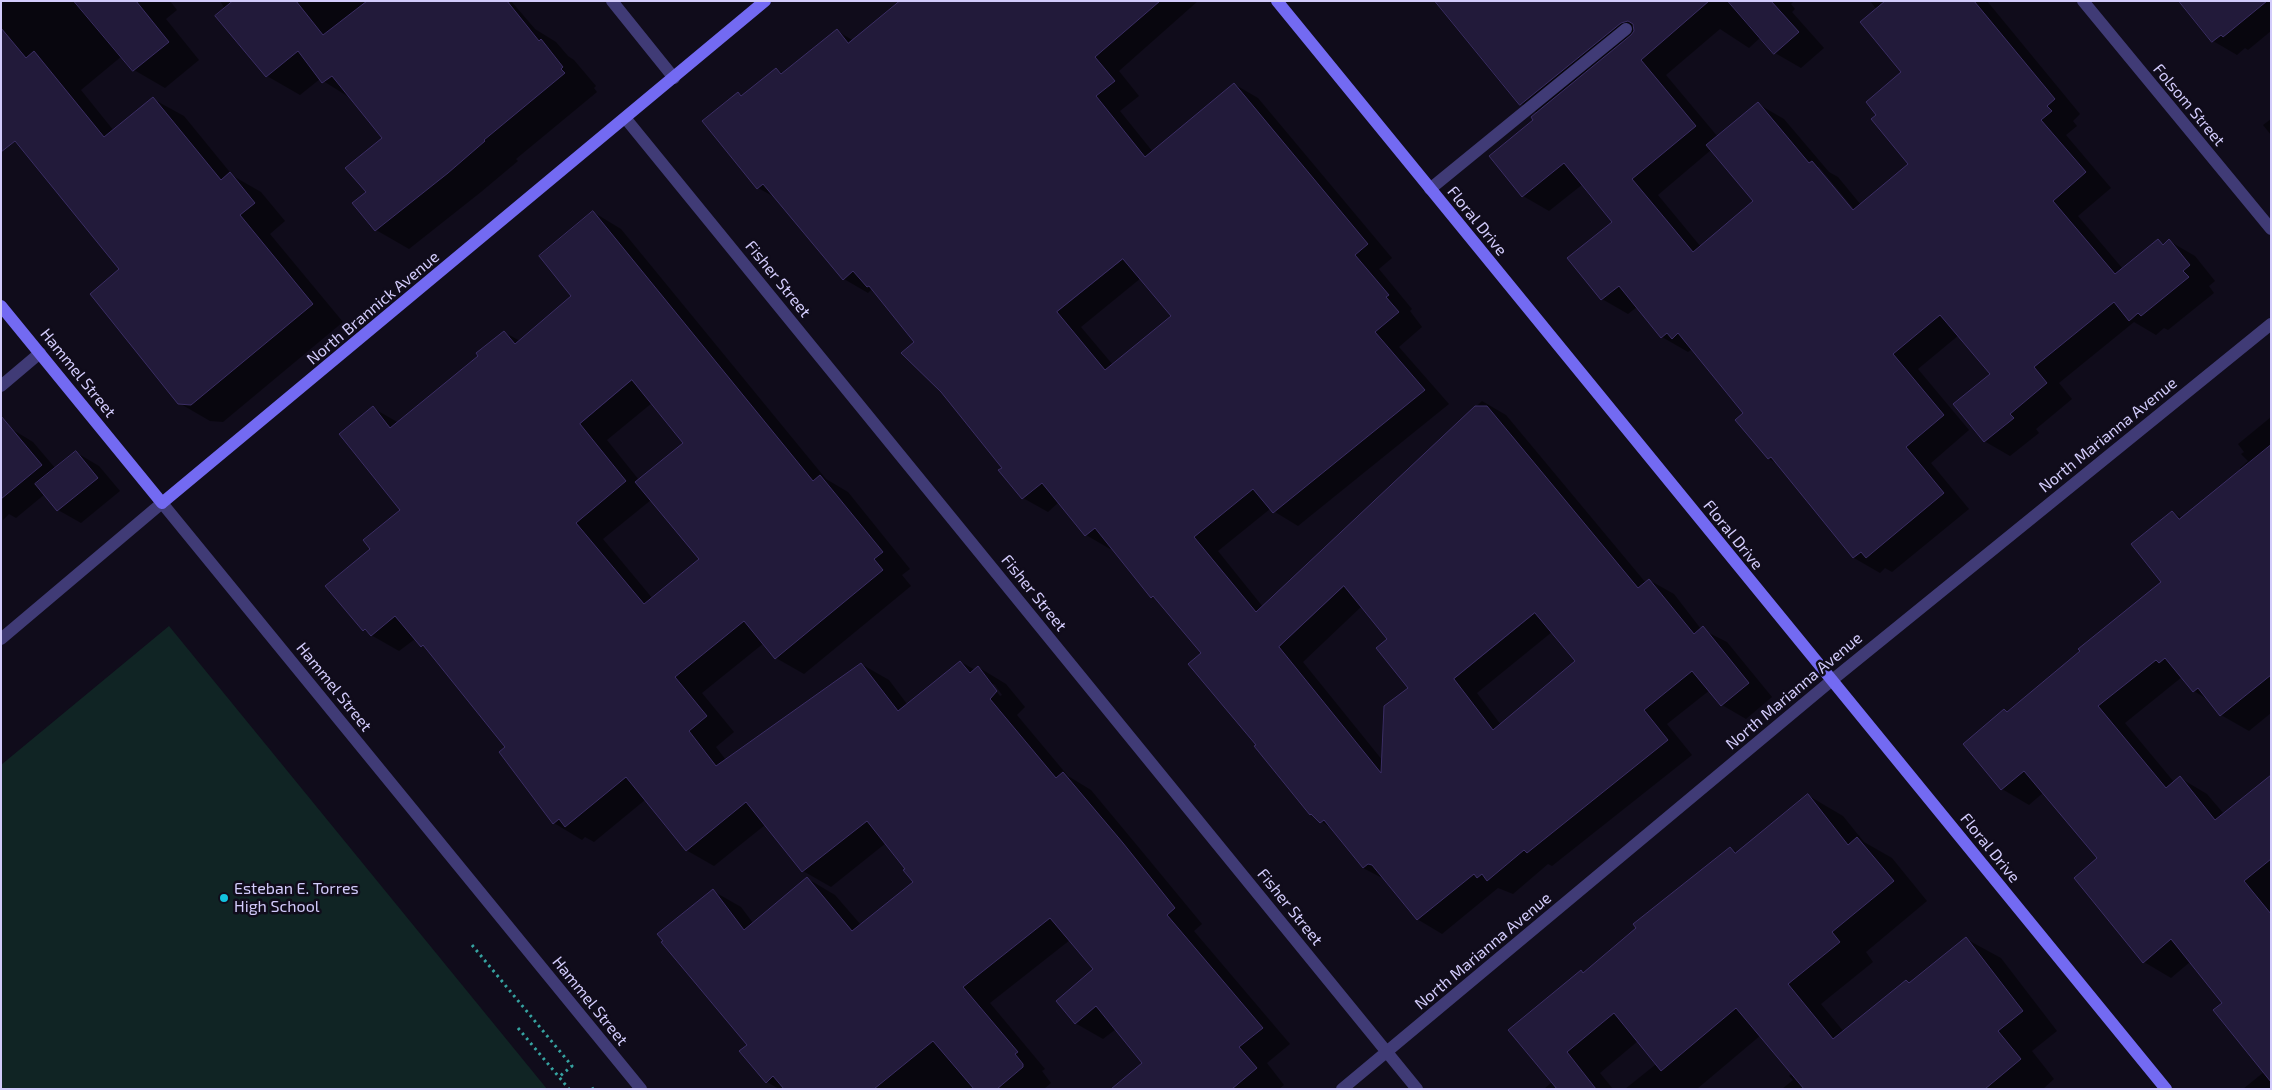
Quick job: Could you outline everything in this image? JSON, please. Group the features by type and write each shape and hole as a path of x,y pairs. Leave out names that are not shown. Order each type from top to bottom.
{"street":[{"path":"612,1 674,78"},
{"name":"North Brannick Avenue","path":"1,639 765,1"},
{"name":"Floral Drive","path":"1276,1 2166,1089"},
{"name":"Folsom Street","path":"2083,1 2271,229"},
{"path":"1430,189 1626,29"},
{"name":"Fisher Street","path":"626,119 1417,1089"},
{"name":"Hammel Street","path":"1,306 641,1089"},
{"name":"North Marianna Avenue","path":"1342,1089 1831,681 2271,324"},
{"path":"1,386 40,352"}],"path":[{"path":"472,945 572,1066 560,1076"},
{"path":"518,1028 569,1089"}],"green space":[{"name":"Esteban E. Torres High School","path":"169,626 547,1089 1,1089 1,765"}],"building":[{"path":"74,1 136,1 169,42 133,71"},
{"path":"233,1 296,1 323,35 367,1 507,1 539,41 541,39 563,67 561,69 565,73 484,140 448,173 375,231 352,203 366,192 345,168 382,138 332,76 322,83 298,51 266,77 215,16"},
{"path":"900,1 1160,1 1095,57 1115,81 1096,96 1145,157 1234,83 1368,244 1355,255 1389,295 1386,297 1399,312 1375,332 1425,390 1273,513 1253,489 1194,537 1256,612 1475,406 1487,406 1638,588 1649,579 1694,634 1703,626 1749,683 1721,706 1692,671 1644,710 1668,740 1527,853 1524,850 1487,881 1482,874 1477,878 1474,874 1417,920 1372,865 1368,864 1363,868 1324,820 1320,823 1310,815 1254,746 1256,745 1188,664 1201,653 1153,596 1151,598 1095,528 1085,536 1042,483 1022,499 998,470 1002,468 941,392 901,353 914,342 869,286 867,287 853,271 843,280 763,184 757,189 702,121 738,92 741,96 776,68 781,74 837,29 848,43","holes":["1123,259 1171,316 1105,370 1057,312","1344,586 1387,639 1376,648 1408,688 1384,706 1381,773 1279,647","1535,613 1575,661 1493,730 1454,679"]},
{"path":"1435,1 1709,1 1641,60 1696,126 1632,179 1693,252 1753,201 1706,145 1758,102 1809,163 1812,161 1853,210 1908,164 1871,119 1876,115 1866,102 1901,72 1860,22 1885,1 1974,1 2055,99 2047,106 2052,111 2041,120 2086,172 2053,201 2115,274 2158,239 2163,245 2169,239 2190,265 2183,271 2189,277 2141,316 2138,313 2129,321 2114,302 2034,367 2047,383 2010,414 2014,418 1984,442 1953,404 1990,374 1940,315 1893,354 1944,415 1906,447 1944,493 1866,558 1861,552 1853,558 1771,457 1768,459 1735,420 1743,413 1678,333 1672,339 1667,333 1661,338 1619,286 1601,300 1567,258 1612,222 1564,163 1522,197 1489,156 1533,120 1531,117 1631,35 1634,31 1633,24 1628,21 1621,23 1520,105"},
{"path":"1728,1 1771,1 1799,32 1774,54"},
{"path":"2179,1 2267,1 2223,37 2221,35 2212,42"},
{"path":"1,28 26,58 34,51 104,137 153,97 221,180 230,172 255,203 240,215 313,304 191,405 178,404 90,294 119,269 15,141 1,152"},
{"path":"593,211 813,481 820,475 883,552 874,559 883,570 775,659 744,621 675,677 707,716 689,731 716,766 861,663 898,711 960,661 970,673 978,666 997,691 990,699 1056,778 1063,772 1123,843 1175,908 1167,915 1263,1028 1239,1047 1257,1068 1232,1089 1111,1089 1142,1063 1096,1006 1075,1024 1056,1001 1093,969 1050,918 963,987 1018,1052 1015,1054 1023,1064 1023,1067 997,1089 974,1089 933,1041 874,1089 784,1089 773,1076 766,1083 739,1051 747,1045 661,942 663,941 657,934 713,889 744,930 807,877 852,931 913,882 867,821 802,872 746,802 686,851 626,777 565,827 559,819 553,824 499,752 505,747 423,645 421,647 395,616 371,636 365,629 363,631 325,586 370,549 363,540 400,510 339,434 373,406 390,428 478,356 476,353 504,331 515,344 571,296 539,256","holes":["632,380 683,443 635,482 699,559 644,604 576,523 626,481 580,424"]},
{"path":"1,416 42,465 1,499"},
{"path":"2271,445 2271,675 2220,716 2198,688 2193,692 2165,658 2159,663 2156,660 2098,706 2166,788 2180,776 2215,820 2271,775 2271,859 2244,881 2271,914 2271,1082 2213,1010 2222,1003 2171,939 2143,963 2074,878 2097,858 2024,771 2001,790 1963,744 2004,709 2007,712 2080,651 2078,649 2161,582 2131,544 2172,511 2179,519"},
{"path":"76,451 98,478 57,511 35,484"},
{"path":"1808,794 1848,845 1857,837 1894,881 1832,932 1840,942 1788,984 1833,1039 1906,980 1909,983 1966,937 2023,1011 1998,1031 2021,1059 1985,1089 1804,1089 1736,1008 1661,1071 1614,1013 1567,1052 1596,1089 1557,1089 1508,1030 1581,970 1583,973 1636,928 1633,924 1730,847 1735,853"}],"place":[{"name":"Esteban E. Torres High School","path":"224,898"}]}
